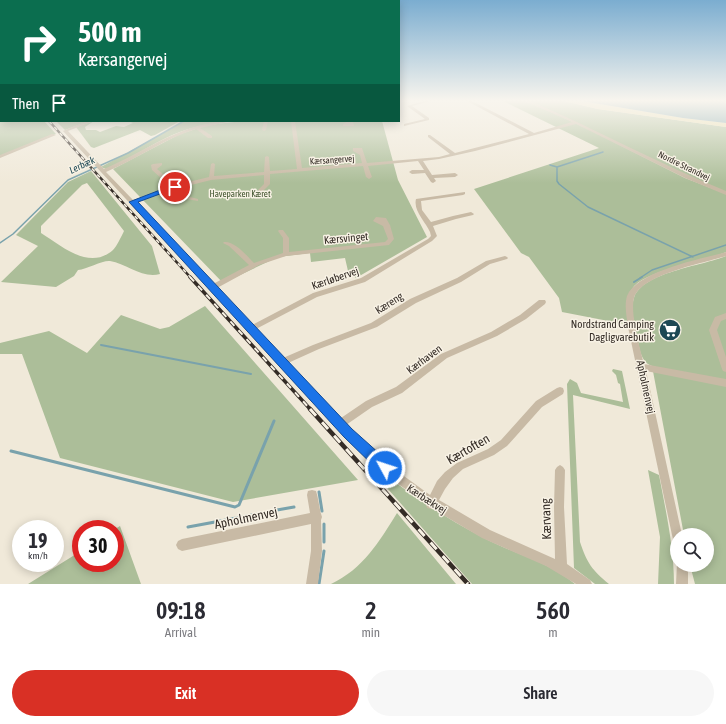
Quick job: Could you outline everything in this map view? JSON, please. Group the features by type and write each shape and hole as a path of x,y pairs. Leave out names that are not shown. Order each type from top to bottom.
{"street":[{"name":"Kærbækvej","path":"72,128 65,131 365,451 405,485 431,504 484,533 541,556 561,567 586,584"},
{"path":"100,168 128,161 165,139 193,128"},
{"path":"198,128 210,137"},
{"name":"Kærsangervej","path":"294,128 300,170"},
{"path":"522,128 533,134"},
{"name":"Kærsangervej","path":"133,202 175,187 211,178 420,160 454,155 555,128"},
{"name":"Nordre Strandvej","path":"586,128 686,177 726,193"},
{"path":"0,157 54,136"},
{"path":"430,136 454,155"},
{"name":"Kærsangervej","path":"362,154 369,177"},
{"path":"261,190 267,184 267,157"},
{"path":"420,160 432,179 455,175"},
{"path":"211,178 213,164"},
{"path":"154,169 188,198 196,200"},
{"path":"412,172 427,171"},
{"name":"Kærløbervej","path":"250,329 315,295 363,280 430,240 434,236 434,232 418,204 418,200 464,193"},
{"path":"429,225 471,214"},
{"name":"Kærsvinget","path":"211,288 253,265 286,254 387,244 391,239 386,226"},
{"path":"281,231 286,238 286,254"},
{"path":"226,243 231,245 253,265"},
{"name":"Apholmenvej","path":"675,528 642,367 632,327 630,306 634,291 638,286 655,276 726,254"},
{"name":"Kæreng","path":"282,362 309,349 374,325 413,301 459,280 488,262 505,258"},
{"name":"Kærhaven","path":"340,424 369,404 400,390 444,356 494,334 523,317 542,302"},
{"path":"726,316 718,319 713,330 726,369"},
{"path":"642,367 726,383"},
{"name":"Kærtoften","path":"431,504 441,485 460,466 492,452 504,443 538,404 560,391"},
{"name":"Kærvang","path":"560,470 559,502 561,567"},
{"path":"312,495 317,517 317,560 312,584"},
{"name":"Apholmenvej","path":"182,545 317,517"},
{"path":"682,572 682,584"}],"green space":[{"path":"0,128 51,128 56,134 0,156"},
{"path":"77,128 85,128 86,130 96,130 100,132 110,128 167,128 151,136 140,130 94,148 91,147"},
{"path":"172,128 192,128 164,139 128,159 106,169 101,167"},
{"name":"Haveparken Kæret","path":"198,128 384,128 398,180 427,237 356,278 348,271 345,258 311,262 310,253 278,257 223,283 113,169 180,134"},
{"path":"559,128 586,128 685,178 726,194 726,252 675,267 648,277 638,283 631,292 629,325 562,312 559,298 529,257 521,253 474,189 599,148"},
{"path":"586,128 726,128 726,192 714,188"},
{"path":"91,171 152,246 160,274 154,275 141,273 107,261 78,270 74,276 56,287 1,282 38,246 16,235 68,182","holes":["87,183 124,231 113,250 104,256 95,258 85,257 67,250 41,233 41,226 82,185"]},
{"path":"726,256 726,584 695,584 692,572 714,572 714,528 683,528 652,366 645,361 641,353 632,307 634,298 639,289 649,282 674,271"},
{"path":"205,306 358,480 233,502 60,458 22,354 0,354 0,343 49,331 87,353 121,315 160,329 169,327"},
{"path":"613,369 622,371 630,409 573,395 580,542 591,566 609,584 595,584 574,568 567,384 570,379 577,383 581,393 623,402 620,384 618,383 616,375 612,371"},
{"path":"369,462 409,492 451,520 492,542 553,569 575,584 472,584 372,471"},
{"path":"648,470 659,475 670,536 670,572 674,572 674,584 658,584 660,537"},
{"path":"397,513 456,584 331,584 352,571 361,563 377,544"},
{"path":"124,537 141,584 28,584 47,572 64,572 64,562 72,557 72,572 124,572"}],"waterway":[{"name":"Lerbæk","path":"0,243 13,234 68,180 128,153 171,128"},
{"path":"557,167 603,152"},
{"path":"550,165 557,167"},
{"path":"557,167 557,181 559,184 588,207 692,257"},
{"path":"692,257 726,245"},
{"path":"640,278 652,270 692,257"},
{"path":"634,282 642,277"},
{"path":"101,345 251,374"},
{"path":"11,451 235,507 239,505 274,421"},
{"path":"319,492 322,511"},
{"path":"277,510 294,507"},
{"path":"188,527 258,514"},
{"path":"324,524 324,542"},
{"path":"319,584 324,551"}],"railway":[{"path":"56,128 191,278"},
{"path":"190,277 311,410"},
{"path":"310,409 468,584"}],"place":[{"name":"Nordstrand Camping Dagligvarebutik","path":"670,330"}],"route":[{"path":"175,187 133,202 365,451 385,468"}]}
